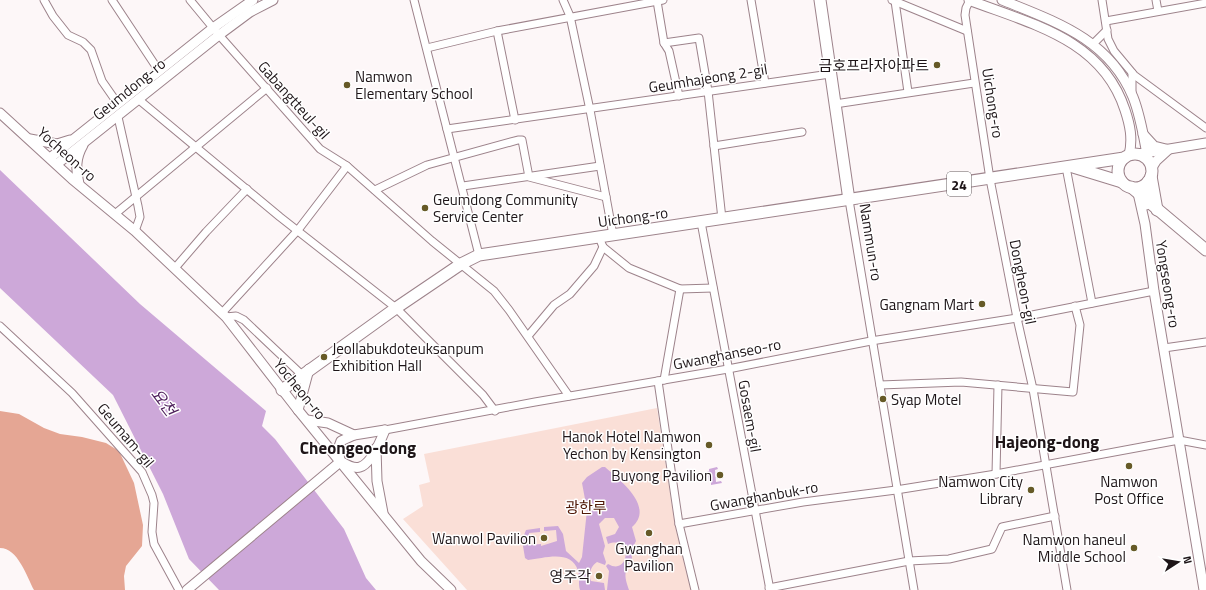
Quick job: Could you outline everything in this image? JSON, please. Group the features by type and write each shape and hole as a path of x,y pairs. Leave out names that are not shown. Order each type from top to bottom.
{"main road":[{"name":"Nammun-ro","path":"820,0 848,200"},
{"name":"Uichong-ro","path":"282,390 396,308 461,264 480,255 601,242 613,235 1068,167 1142,163"},
{"path":"1142,163 1141,186 1131,187 1120,177 1118,167 1142,163"},
{"path":"1142,163 1158,210"},
{"name":"24","path":"1068,167 1131,187 1206,250"}],"street":[{"path":"44,0 53,16 68,35 83,42 91,50 102,81 118,104"},
{"name":"Geumdong-ro","path":"112,0 159,71"},
{"path":"190,0 216,31"},
{"name":"Geumdong-ro","path":"81,139 118,117 248,4 273,0"},
{"path":"414,0 480,255"},
{"path":"563,0 570,16 590,110 613,235"},
{"path":"751,0 765,83"},
{"path":"970,0 1055,33 1082,50 1100,66 1113,83 1125,109 1132,136 1142,163"},
{"name":"Uichong-ro","path":"970,0 965,15 974,83 990,179"},
{"path":"1002,0 1059,23 1093,44 1122,77 1134,101"},
{"path":"1102,0 1108,39 1114,51 1132,73 1204,125 1206,128"},
{"path":"1156,0 1158,11"},
{"path":"427,48 497,31 570,16 660,1 664,43 669,51 679,96"},
{"path":"893,1 967,31"},
{"path":"893,1 908,92"},
{"path":"1106,21 1206,3"},
{"path":"1093,44 1106,30"},
{"name":"Geumdong-ro","path":"53,161 81,139 118,104 159,71 216,31"},
{"name":"Gabangtteul-gil","path":"216,31 320,149 347,166 494,291 528,336 569,396"},
{"path":"497,31 515,120"},
{"path":"664,43 700,38 708,91 722,219"},
{"path":"1132,73 1134,101 1143,134 1142,163"},
{"name":"Geumhajeong 2-gil","path":"447,129 590,110 708,91 830,74"},
{"path":"835,104 974,83"},
{"path":"115,214 195,146 267,88"},
{"path":"138,99 247,189 396,308 478,391 495,411"},
{"path":"1125,109 1134,101"},
{"name":"Yocheon-ro","path":"0,113 78,184 135,231 224,315 306,420 421,561 451,590"},
{"path":"118,117 140,217 135,231"},
{"path":"714,146 802,132"},
{"path":"1143,134 1154,146 1159,149 1169,149"},
{"path":"29,139 57,144 81,139 76,167 78,184"},
{"path":"375,190 427,165 455,156 518,140 522,140 529,177"},
{"name":"Uichong-ro","path":"1142,163 1169,149 1206,143"},
{"path":"1142,163 1156,160 1169,149"},
{"name":"Yongseong-ro","path":"1142,163 1146,200 1145,224 1154,291 1204,590"},
{"path":"224,315 298,230 347,166"},
{"path":"463,186 600,166"},
{"path":"1068,167 1092,303"},
{"path":"529,177 606,197"},
{"name":"Dongheon-gil","path":"990,179 1017,318 1034,389 1067,590"},
{"name":"Yongseong-ro","path":"1131,187 1145,224"},
{"path":"175,268 206,232 247,189"},
{"name":"Nammun-ro","path":"848,200 914,590"},
{"name":"Gosaem-gil","path":"701,222 712,288 770,589"},
{"path":"528,336 554,305 570,294 594,266 601,242 629,268 680,289 712,288"},
{"path":"680,289 661,381 679,524 695,590"},
{"name":"Gwanghanseo-ro","path":"385,430 495,411 569,396 728,369 871,341 1017,318 1154,291"},
{"path":"880,385 961,382 1073,392 1080,325 1075,306"},
{"path":"224,315 236,316 244,320 305,372 298,410"},
{"name":"Geumam-gil","path":"0,326 72,393 142,472 152,494 154,503 152,532 154,544 179,590"},
{"name":"Yongseong-ro","path":"1164,348 1206,342"},
{"path":"996,474 998,385"},
{"path":"306,420 328,423 354,435"},
{"path":"340,462 339,445 341,441 354,435 385,430"},
{"path":"340,462 350,466 360,467 366,463 385,430"},
{"name":"Gwanghanbuk-ro","path":"679,524 803,502 896,490 996,474 1179,440 1206,445"},
{"path":"376,448 377,481 384,515"},
{"path":"187,590 340,462"},
{"path":"770,589 909,561 949,559 992,549 1002,527 1055,516"}],"green space":[{"name":"광한루","path":"657,408 675,525 691,590 467,590 403,519 423,506 419,485 430,482 424,454"}],"shaded area":[{"path":"0,411 19,414 44,428 60,434 82,437 106,443 119,451 134,483 143,525 142,546 126,566 124,576 125,590 34,590 17,558 6,549 0,548"}],"water":[{"name":"요천","path":"0,170 140,304 266,411 262,426 275,439 344,529 366,578 376,590 219,590 189,559 163,494 113,395 0,288"},
{"path":"602,467 605,467 619,479 633,494 640,511 638,519 632,527 636,541 631,551 632,558 625,576 629,590 607,590 609,571 606,566 608,564 615,566 621,565 626,555 625,549 622,545 616,543 608,544 606,537 615,534 619,527 614,518 605,518 599,524 605,546 603,553 606,562 605,565 597,562 593,566 590,573 591,581 604,583 605,590 580,590 579,576 575,564 564,557 557,556 528,560 525,558 522,540 526,530 540,528 540,532 529,533 530,545 541,544 541,546 557,541 556,530 544,531 544,527 558,526 563,534 566,551 579,563 582,557 587,510 582,483 587,477"},
{"path":"717,467 718,469 715,470 716,482 721,481 722,483 711,485 707,472 709,469"}],"place":[{"name":"금호프라자아파트","path":"937,65"},
{"name":"Namwon Elementary School","path":"347,85"},
{"name":"Geumdong Community Service Center","path":"425,208"},
{"name":"Gangnam Mart","path":"982,304"},
{"name":"Jeollabukdoteuksanpum Exhibition Hall","path":"324,357"},
{"name":"Syap Motel","path":"883,399"},
{"name":"Hanok Hotel Namwon Yechon by Kensington","path":"709,445"},
{"name":"Namwon Post Office","path":"1129,466"},
{"name":"Buyong Pavilion","path":"720,475"},
{"name":"Namwon City Library","path":"1031,490"},
{"name":"Gwanghan Pavilion","path":"649,533"},
{"name":"Wanwol Pavilion","path":"544,538"},
{"name":"Namwon haneul Middle School","path":"1134,548"},
{"name":"영주각","path":"599,576"}],"district":[{"name":"Hajeong-dong","path":"1047,442"},
{"name":"Cheongeo-dong","path":"358,448"}]}
